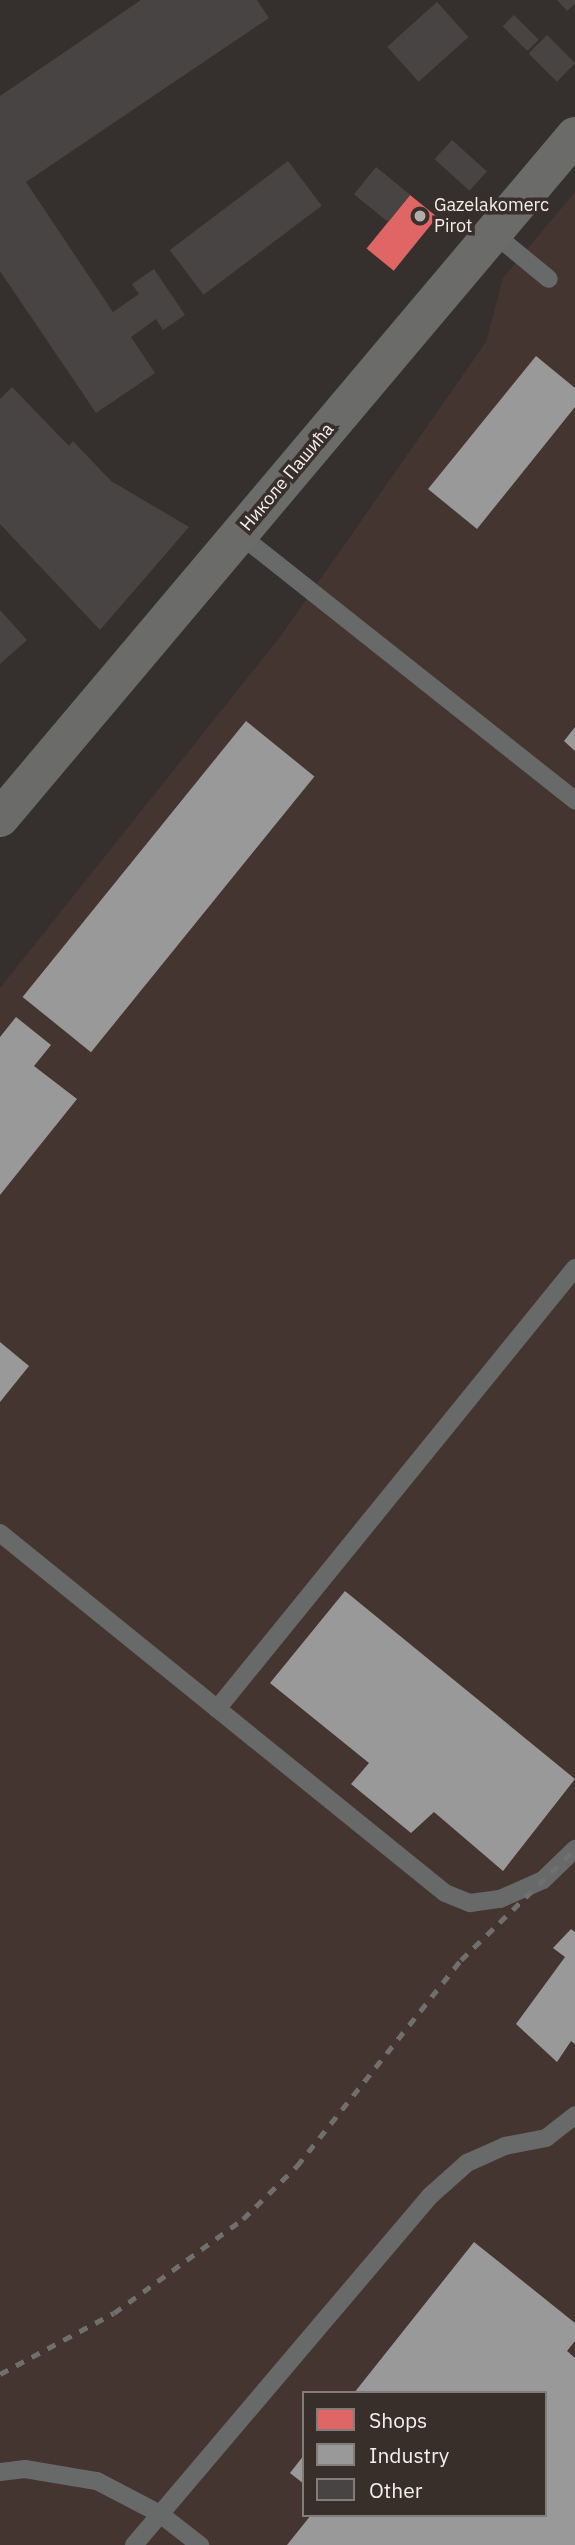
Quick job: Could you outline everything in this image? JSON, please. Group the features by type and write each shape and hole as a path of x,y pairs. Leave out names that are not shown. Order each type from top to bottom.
{"main road":[{"name":"Николе Пашића","path":"0,818 575,136"}],"lane":[{"path":"493,233 549,279"},
{"path":"239,534 575,800"},
{"path":"217,1709 575,1268"},
{"path":"0,1533 445,1893 470,1903 500,1899 543,1880 575,1849"},
{"path":"134,2545 430,2196 467,2163 505,2146 546,2138 575,2115"},
{"path":"0,2472 25,2469 97,2481 160,2514 200,2545"}],"shaded area":[{"path":"575,192 575,2545 0,2545 0,988 280,637 486,342 503,278"}],"building: Shops":[{"path":"410,195 437,217 394,271 367,249"}],"building: Industry":[{"path":"536,356 575,388 575,407 477,529 428,489"},
{"path":"246,721 314,776 91,1052 23,997"},
{"path":"575,727 575,751 564,741"},
{"path":"16,1017 51,1045 34,1066 77,1099 0,1195 0,1037"},
{"path":"0,1342 29,1366 0,1402"},
{"path":"345,1591 575,1779 503,1871 434,1812 411,1833 351,1784 369,1763 270,1683"},
{"path":"571,1929 575,1932 575,2044 571,2041 557,2062 516,2024 565,1957 553,1948"},
{"path":"474,2242 575,2323 575,2341 567,2351 575,2358 575,2545 287,2545 309,2517 547,2517 547,2391 356,2391"},
{"path":"302,2458 302,2482 290,2473"}],"building: Other":[{"path":"141,0 257,0 269,18 26,182 113,312 139,294 132,284 154,269 185,315 163,330 156,319 131,337 155,373 96,413 0,271 0,96"},
{"path":"557,0 575,0 575,4 567,11"},
{"path":"437,2 468,37 419,82 387,47"},
{"path":"514,15 539,40 527,51 503,26"},
{"path":"547,35 575,63 557,82 529,53"},
{"path":"452,140 487,171 470,191 435,159"},
{"path":"288,161 322,206 204,295 170,250"},
{"path":"376,167 410,195 388,222 354,194"},
{"path":"12,387 69,446 73,441 111,481 189,527 100,630 0,524 0,399"},
{"path":"0,610 27,640 0,664"}],"railway":[{"path":"0,2374 114,2313 243,2219 297,2166 461,1960 575,1849"}],"place":[{"name":"Gazelakomerc Pirot","path":"420,216"}]}
